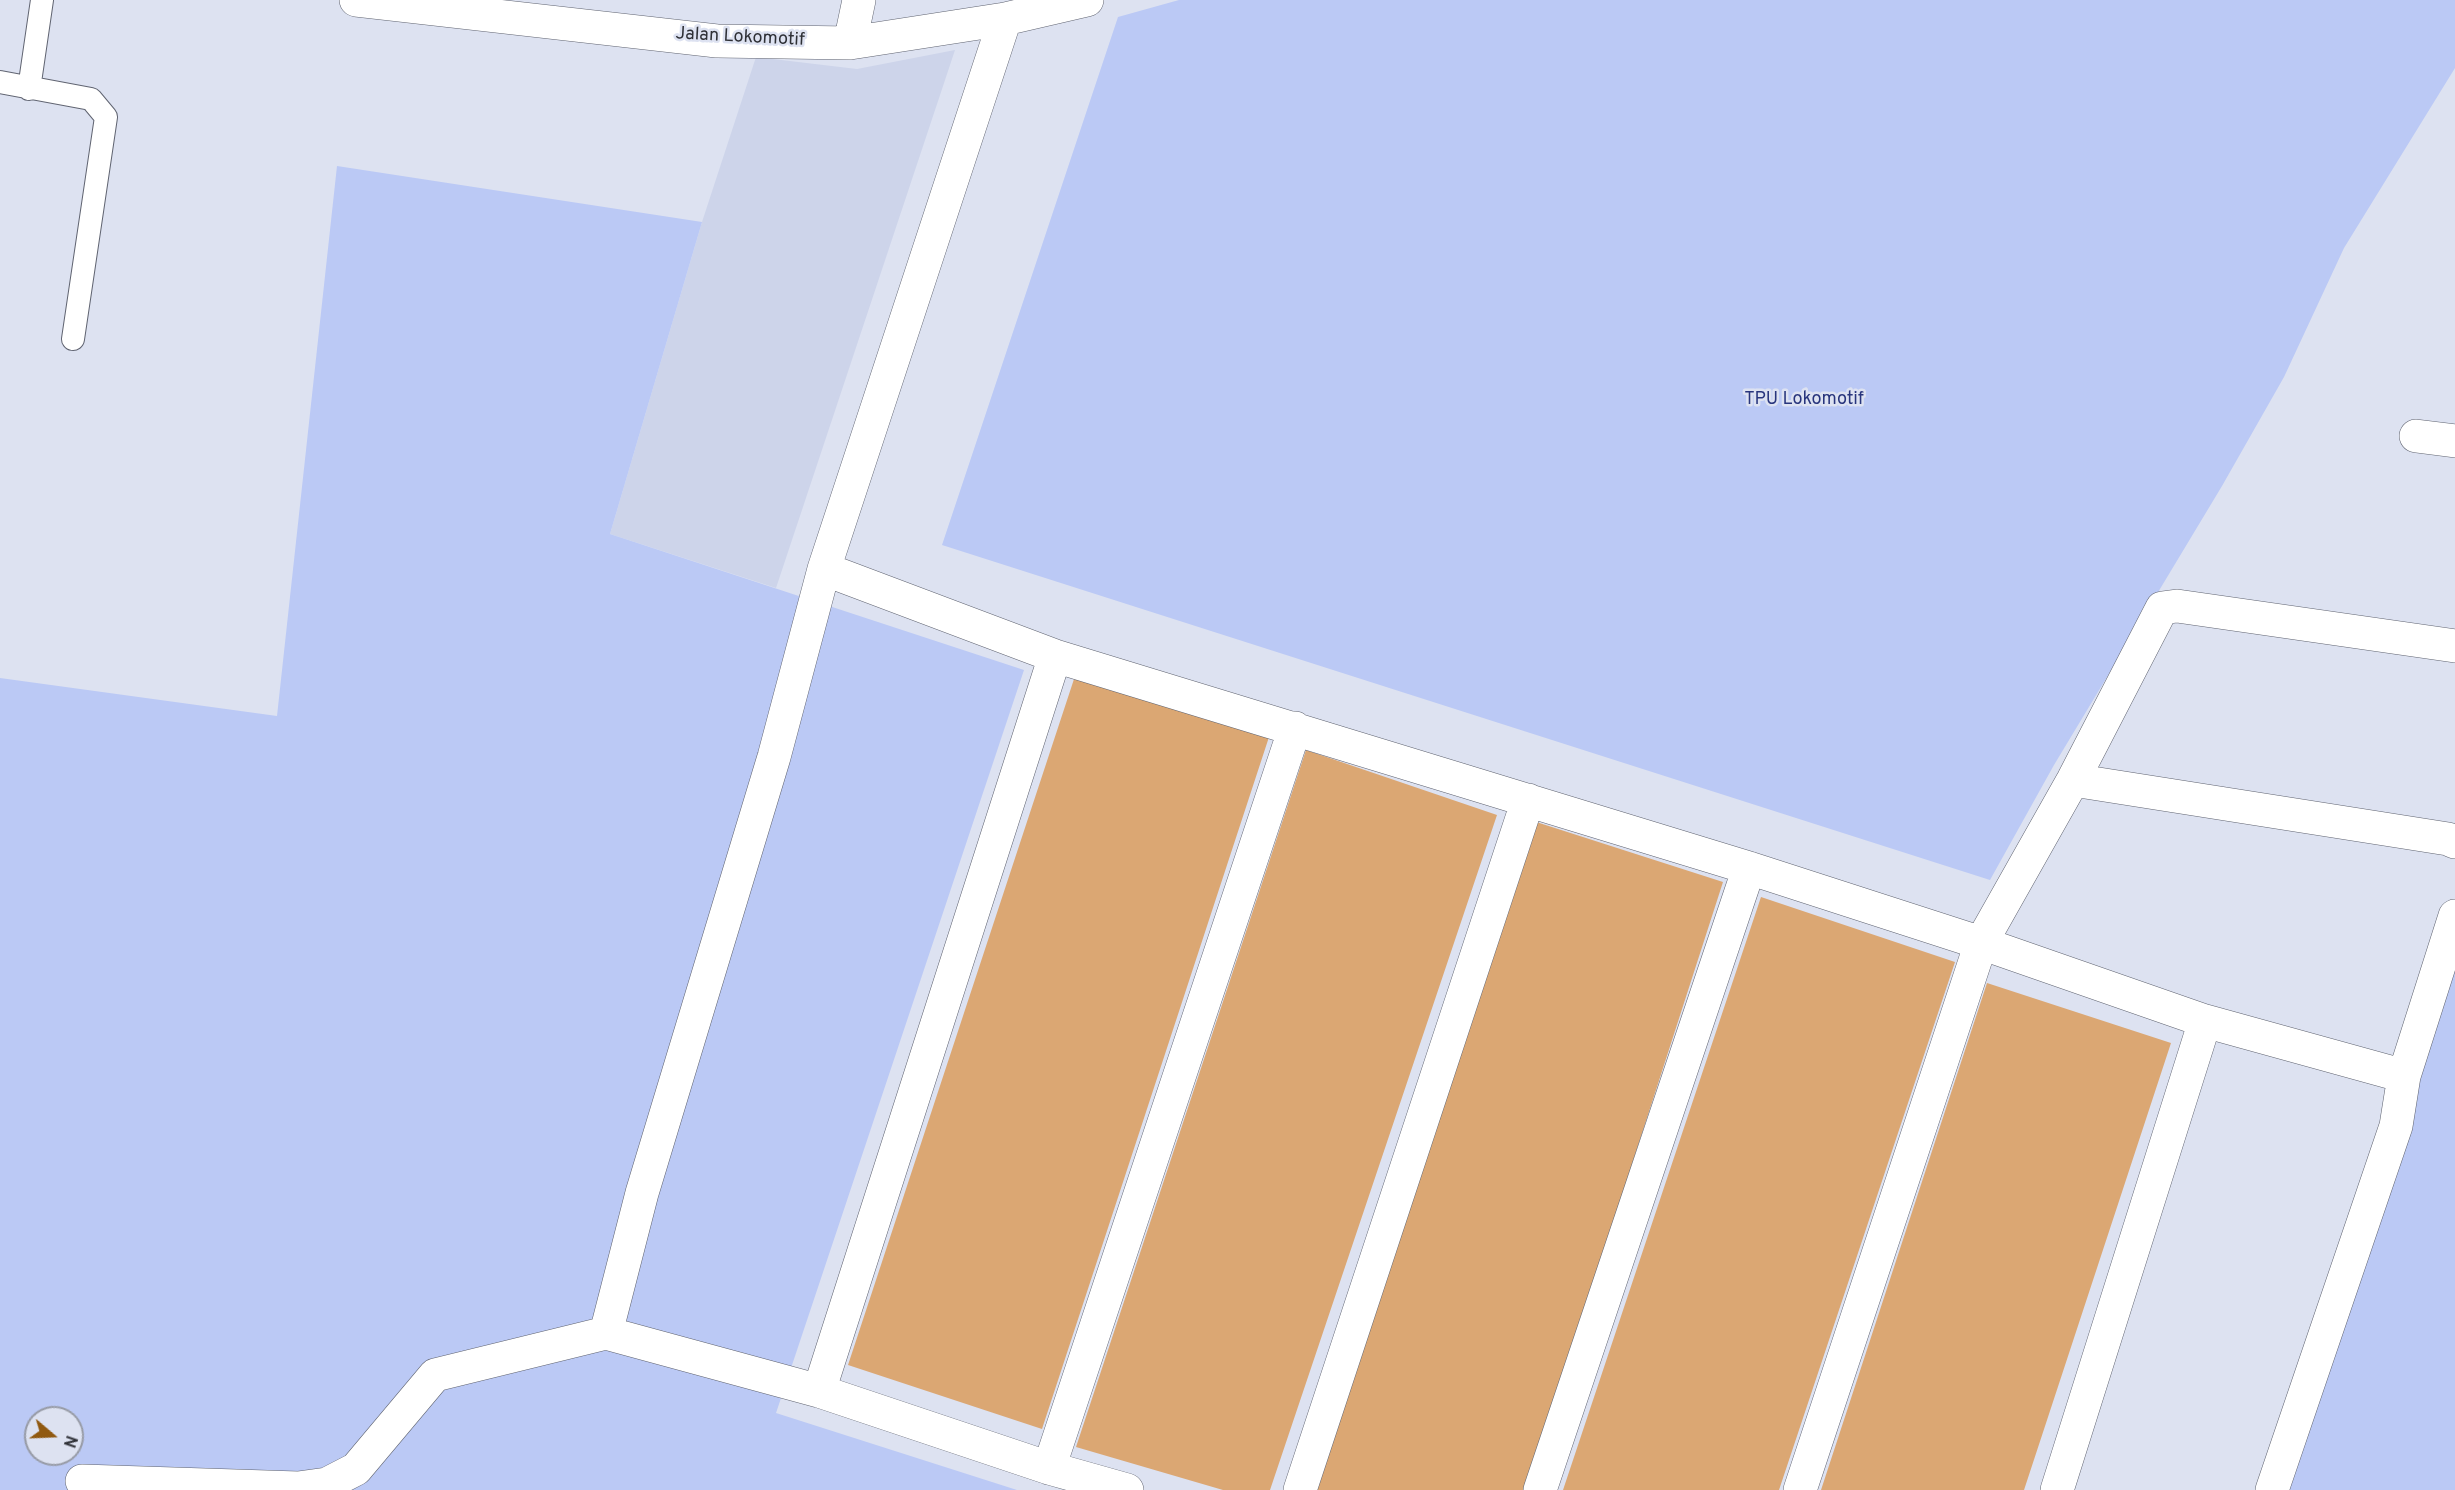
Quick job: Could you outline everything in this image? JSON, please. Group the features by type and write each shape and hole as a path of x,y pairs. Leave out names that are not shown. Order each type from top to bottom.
{"street":[{"name":"Jalan Lokomotif","path":"356,0 717,41 850,43 1005,20 1087,0"},
{"path":"850,43 859,0"},
{"path":"606,1333 642,1193 774,757 824,569 1005,20"},
{"path":"2416,436 2455,441"},
{"path":"824,569 1055,656 1749,868 1981,943 2205,1021 2404,1076"},
{"path":"1800,1490 1981,943 2073,780 2162,608 2177,606 2455,646"},
{"path":"819,1391 1055,656"},
{"path":"1049,1468 1295,728"},
{"path":"2073,780 2448,838 2455,842"},
{"path":"1300,1490 1528,800"},
{"path":"1540,1490 1749,868"},
{"path":"2272,1490 2396,1126 2404,1076 2455,916"},
{"path":"2057,1490 2205,1021"},
{"path":"82,1481 298,1488 327,1484 356,1469 435,1376 606,1333 819,1391 1049,1468 1127,1490"}],"lane":[{"path":"29,88 42,0"},
{"path":"0,82 91,99 106,117 73,339"}],"shaded area":[{"path":"955,50 776,588 610,534 702,222 756,57 857,69"}],"green space":[{"name":"TPU Lokomotif","path":"1179,0 2455,0 2455,68 2344,248 2284,377 2222,486 2054,765 1990,880 942,545 1118,17"},
{"path":"337,166 702,222 610,534 1024,670 776,1413 1017,1490 0,1490 0,678 277,716"},
{"path":"2455,959 2455,1490 2289,1490"}],"building":[{"path":"1076,673 1269,737 1042,1429 848,1365"},
{"path":"1306,750 1497,815 1270,1490 1223,1490 1076,1447"},
{"path":"1530,820 1723,882 1527,1490 1313,1490"},
{"path":"1761,897 1955,962 1779,1490 1563,1490"},
{"path":"1987,983 2171,1043 2024,1490 1821,1490"}]}
